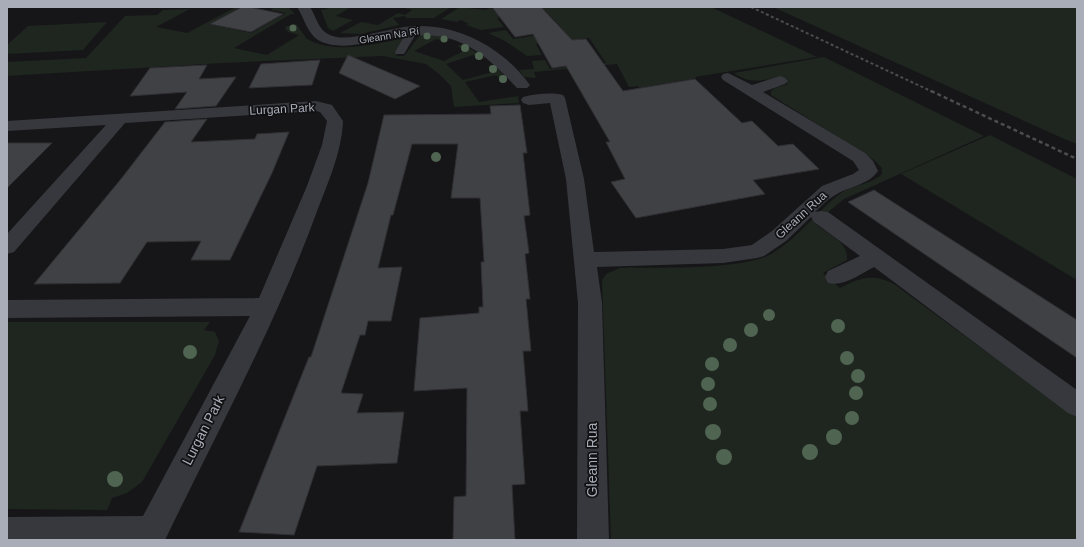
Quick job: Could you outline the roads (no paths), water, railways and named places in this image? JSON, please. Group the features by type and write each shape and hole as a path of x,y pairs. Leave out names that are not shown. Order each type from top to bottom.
{"street":[{"name":"Gleann Na Rí","path":"303,7 308,13 315,29 321,36 326,38 352,41 407,31 435,31 455,35 472,42 499,60 526,92"},
{"name":"Gleann Rua","path":"586,260 723,256 757,251 779,236 813,203 829,190 860,178 869,171 867,165 859,158 728,77"},
{"path":"750,91 780,81"},
{"name":"Gleann Rua","path":"526,92 557,98 575,179 586,260 591,347 593,540"},
{"name":"Lurgan Park","path":"7,126 119,120 311,106 326,108 332,115 335,128 316,188 266,307 150,536 7,533"},
{"path":"7,247 119,120"},
{"name":"Gleann Rua","path":"821,217 1077,405"},
{"path":"836,277 877,257"},
{"path":"7,309 266,307"}],"lane":[{"path":"400,52 411,34 407,31"}],"railway":[{"path":"751,7 933,92"},
{"path":"931,91 1077,159"}]}
